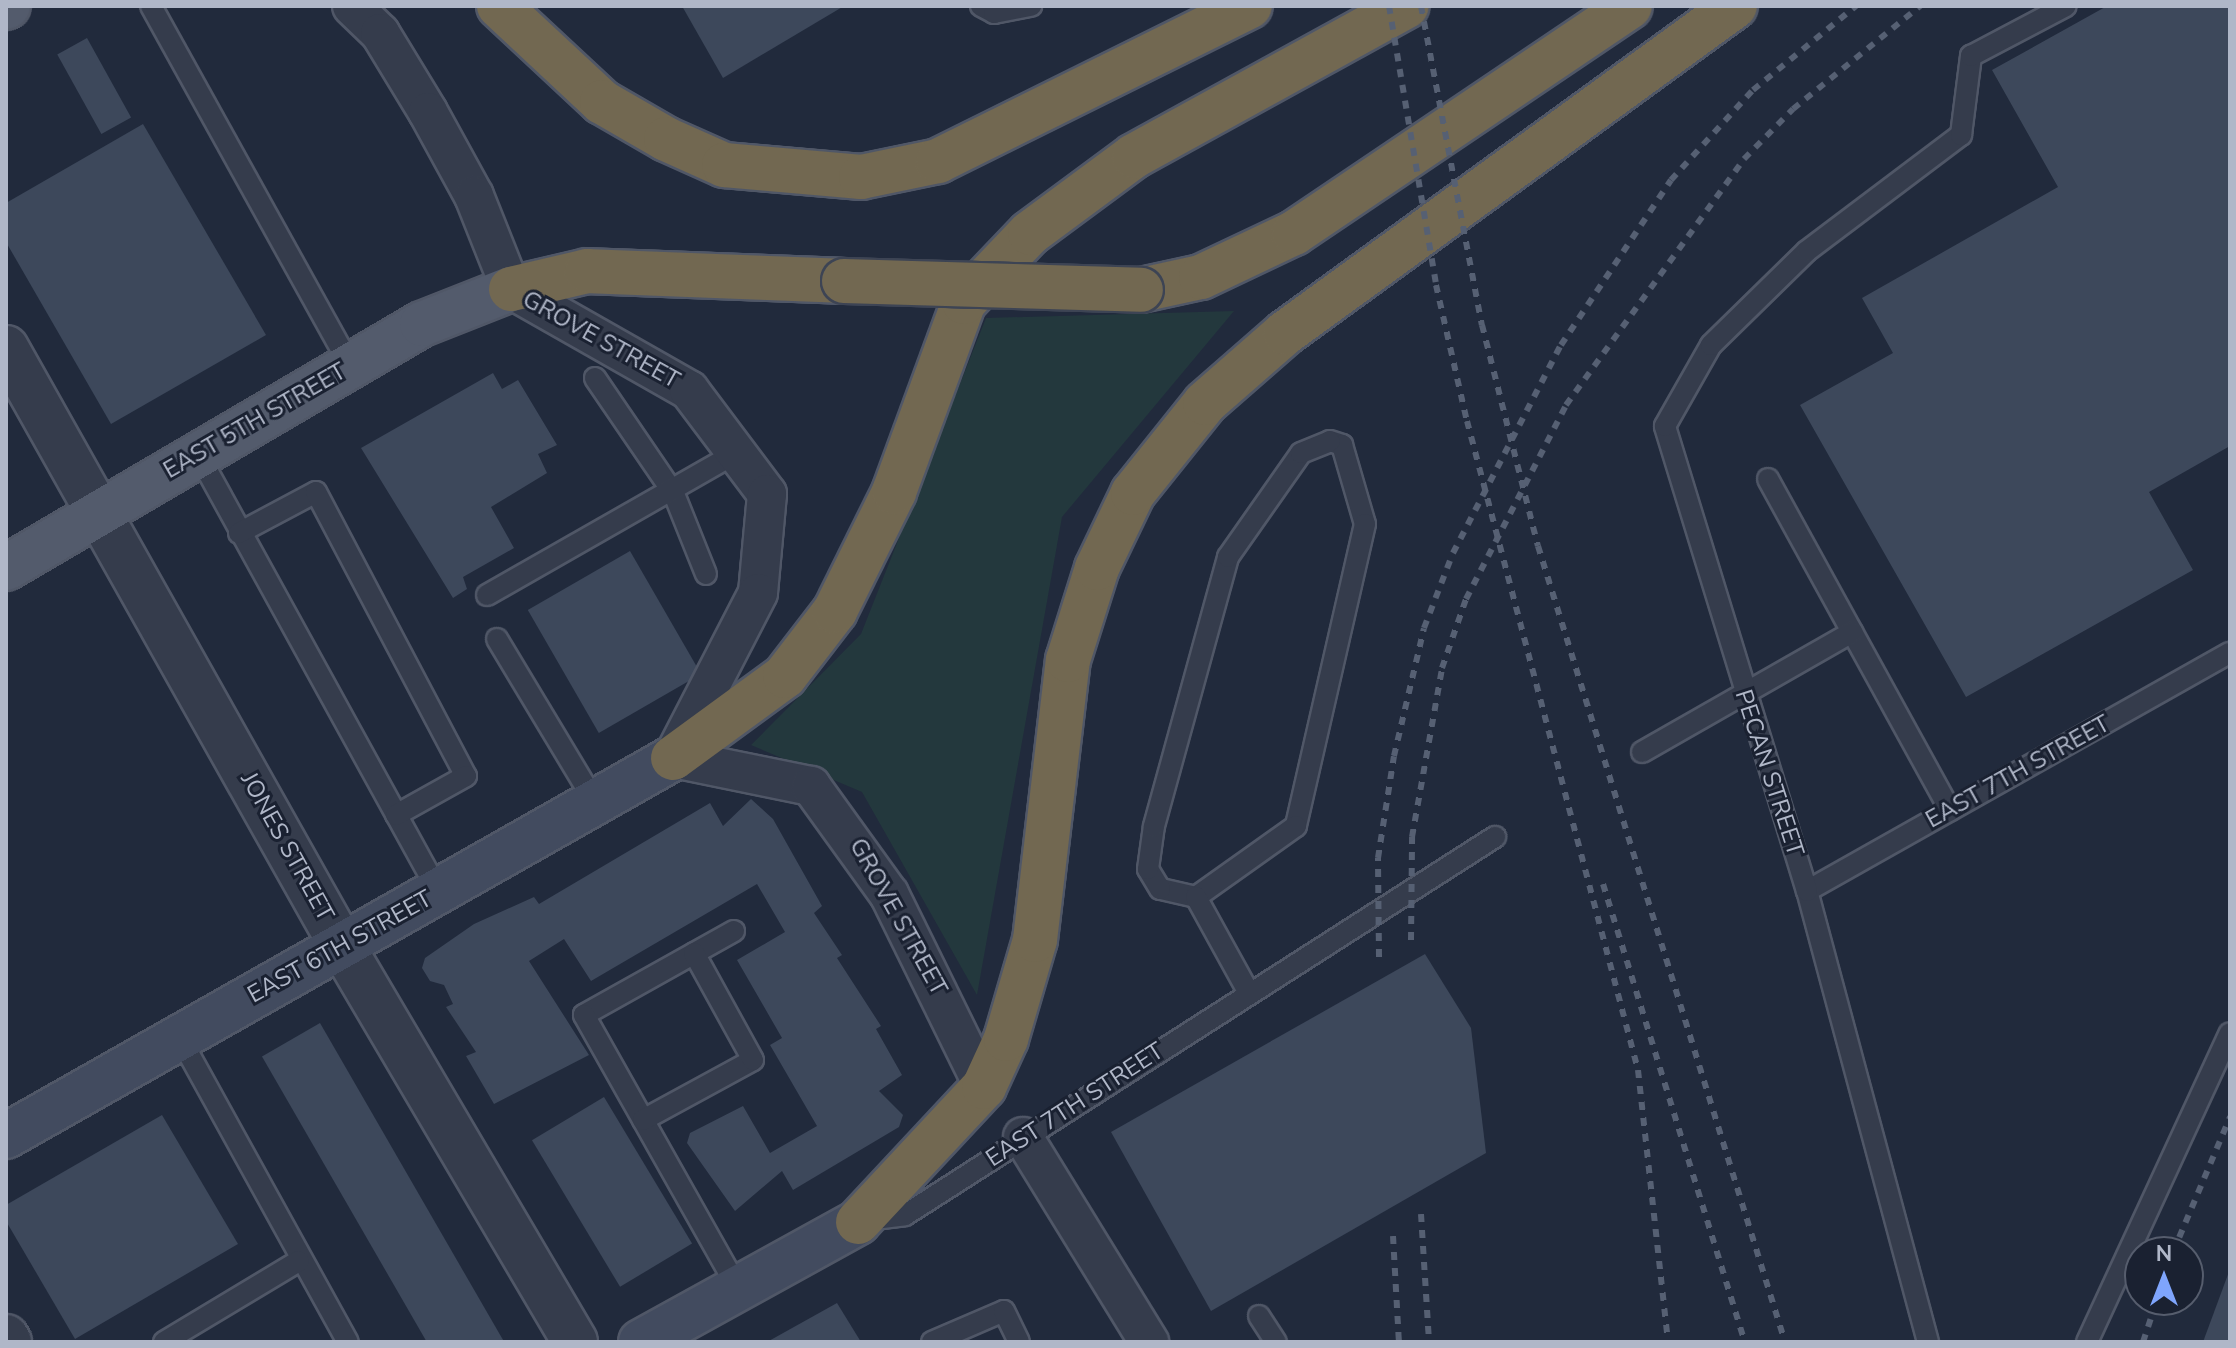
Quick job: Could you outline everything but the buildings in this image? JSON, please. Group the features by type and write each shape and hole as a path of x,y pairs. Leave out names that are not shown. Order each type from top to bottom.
{"highway":[{"path":"499,6 602,102 666,139 724,165 861,177 938,161 1250,6"},
{"path":"673,758 785,676 835,611 894,492 964,302 1030,233 1134,156 1407,6"},
{"path":"511,289 587,271 1141,290 1201,277 1294,233 1630,6"},
{"path":"858,1222 984,1087 1035,940 1068,660 1097,568 1133,493 1205,403 1285,333 1735,6"}],"main road":[{"name":"EAST 5TH STREET","path":"6,568 422,324 511,289"},
{"name":"EAST 6TH STREET","path":"6,1136 673,758"},
{"name":"EAST 7TH STREET","path":"641,1342 858,1222"}],"street":[{"name":"GROVE STREET","path":"352,6 380,33 428,112 474,196 511,289 689,390 741,450 767,494 758,593 673,758 811,786 889,894 984,1087"},
{"name":"JONES STREET","path":"6,348 101,512 342,946 575,1342"},
{"path":"1023,1137 1149,1342"}],"lane":[{"path":"151,6 350,365"},
{"path":"981,6 994,13 1031,6"},
{"name":"PECAN STREET","path":"1928,1342 1807,891 1742,694 1665,426 1711,345 1807,251 1961,135 1971,56 2066,6"},
{"path":"595,378 674,494 706,574"},
{"path":"1196,897 1296,826 1365,524 1342,445 1330,441 1301,453 1228,557 1148,869 1160,889 1196,897 1249,993"},
{"path":"487,595 674,494 741,450"},
{"path":"198,454 438,891"},
{"path":"1768,479 1950,810"},
{"path":"239,533 316,492 466,776 396,815"},
{"path":"1642,752 1852,632"},
{"path":"497,639 595,802"},
{"name":"EAST 7TH STREET","path":"1807,891 2230,653"},
{"name":"EAST 7TH STREET","path":"858,1222 905,1215 1495,837"},
{"path":"734,931 584,1015 737,1287"},
{"path":"643,1120 753,1060 694,953"},
{"path":"2087,1342 2230,1033"},
{"path":"180,1038 299,1261 348,1342"},
{"path":"164,1342 299,1261"},
{"path":"932,1342 1004,1311 1019,1342"},
{"path":"1259,1316 1276,1342"}],"green space":[{"path":"1234,311 1062,517 977,995 862,792 751,745 861,634 986,318"}],"railway":[{"path":"1389,6 1436,285 1467,421 1638,1070 1668,1342"},
{"path":"1421,6 1482,325 1538,546 1785,1342"},
{"path":"1379,957 1378,858 1394,756 1424,628 1453,553 1561,345 1671,180 1753,90 1856,6"},
{"path":"1411,940 1412,837 1442,668 1466,599 1566,405 1744,159 1793,109 1920,6"},
{"path":"1603,884 1745,1342"},
{"path":"2180,1236 2230,1117"},
{"path":"1421,1214 1429,1342"},
{"path":"1393,1236 1399,1342"},
{"path":"2143,1342 2152,1316"}]}
